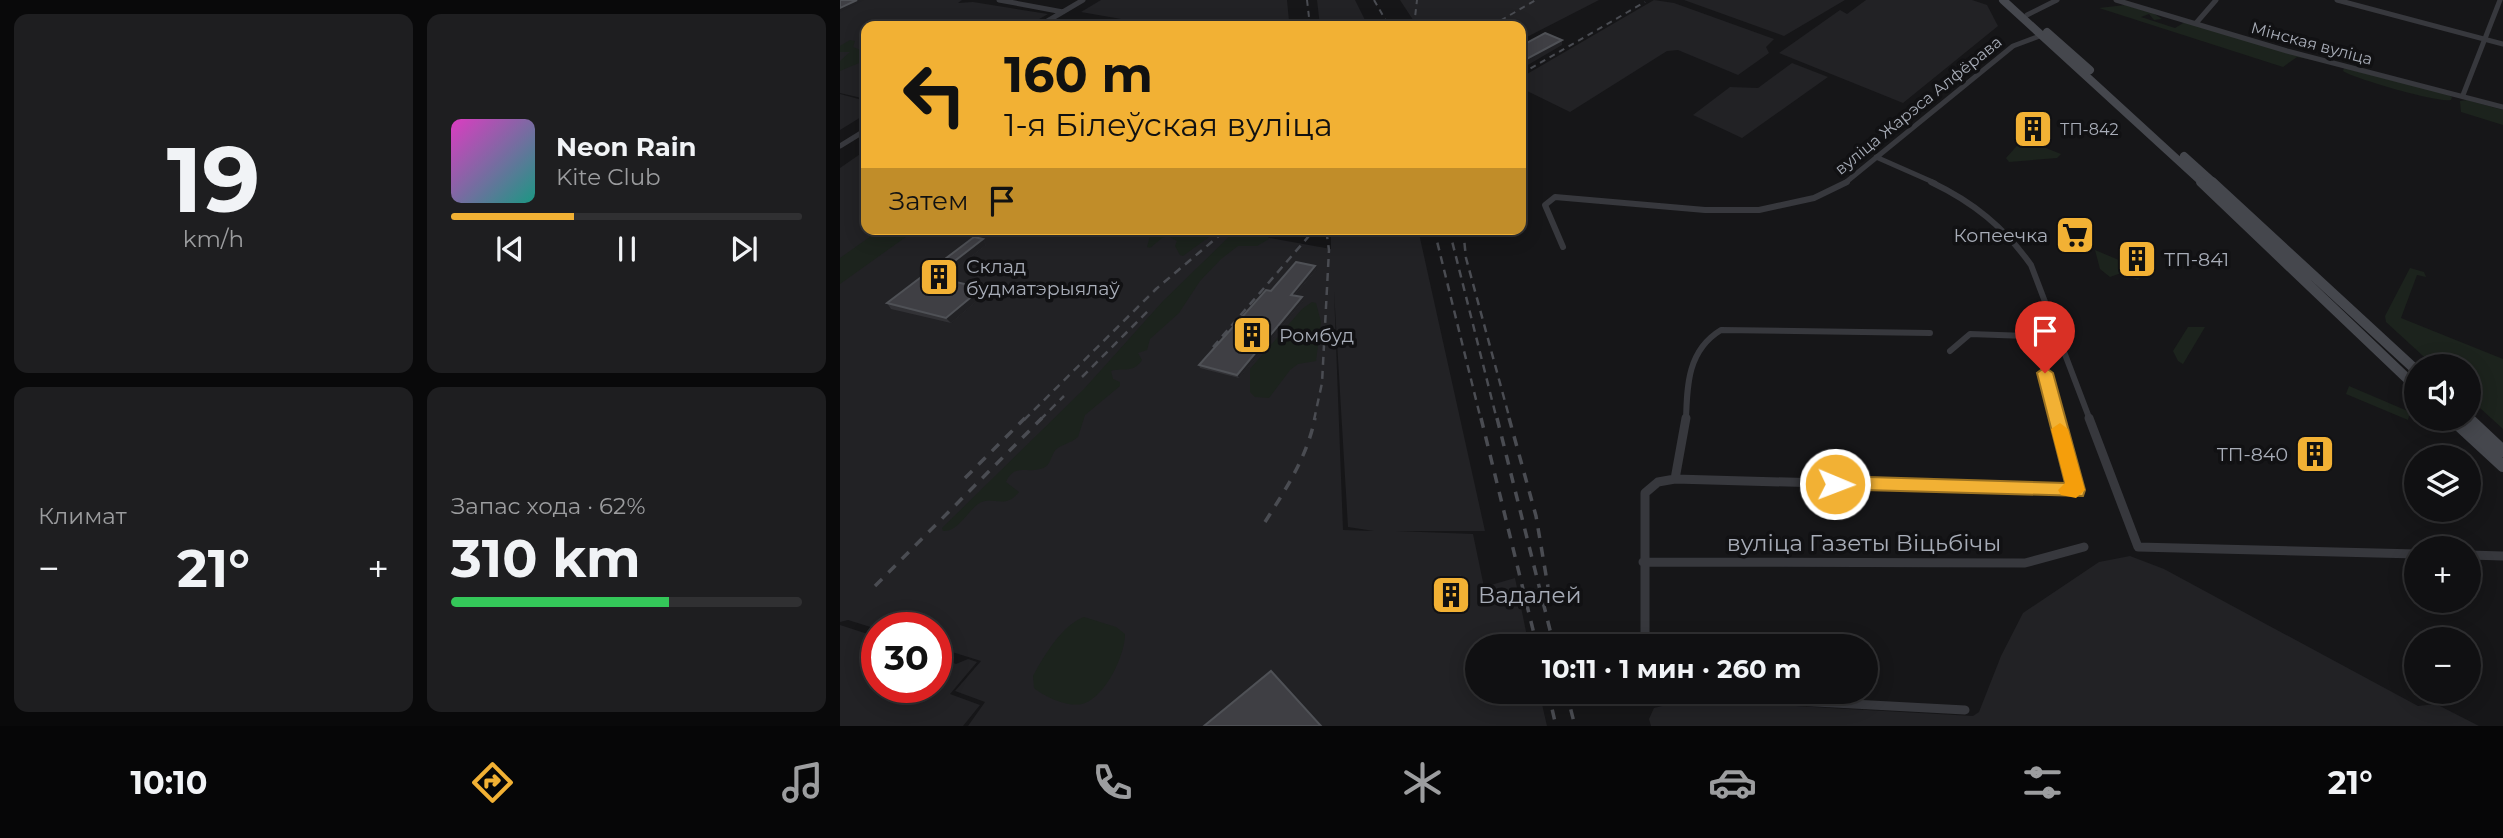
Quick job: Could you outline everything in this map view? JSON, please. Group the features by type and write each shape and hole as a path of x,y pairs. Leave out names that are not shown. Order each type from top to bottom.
{"main road":[{"path":"2003,0 2360,316 2404,358"},
{"path":"2010,0 2024,16"},
{"path":"2044,34 2404,375"},
{"path":"2347,319 2360,316"},
{"path":"2481,430 2503,451"},
{"path":"2465,431 2503,466"}],"street":[{"path":"999,0 1063,12"},
{"path":"1048,21 1083,0"},
{"path":"2024,16 2057,0"},
{"name":"Мінская вуліца","path":"2116,0 2287,51 2503,107"},
{"path":"2197,22 2216,0"},
{"path":"2337,0 2503,44"},
{"path":"2463,95 2500,0"},
{"name":"вуліца Жарэса Алфёрава","path":"1563,247 1546,213 1545,205 1555,197 1723,214 1788,207 1819,197 1842,186 2013,46 2044,34"},
{"path":"840,146 861,133"},
{"path":"1877,157 1958,194 2003,226 2031,265 2138,547 2404,554"},
{"path":"1675,479 1684,442 1684,407 1696,352 1706,336 1721,330 1930,333"},
{"path":"1950,351 1970,334 2058,337"},
{"path":"1645,634 1645,493 1658,482 1675,479 2076,490 2038,350 2039,336"},
{"name":"вуліца Газеты Віцьбічы","path":"1643,562 2025,563 2084,547"},
{"path":"2481,555 2503,556"},
{"path":"1853,704 1965,710"}],"shaded area":[{"path":"840,0 962,0 958,3 973,2 1048,14 1036,21 861,21 861,98 840,93"},
{"path":"1101,0 1287,0 1289,21 1132,21 1081,12"},
{"path":"1317,0 1355,0 1366,21 1319,21"},
{"path":"1400,0 1599,0 1526,37 1526,21 1414,21"},
{"path":"1654,0 1674,3 1774,39 1766,47 1769,53 1738,75 1678,50 1667,51 1570,112 1526,90 1526,75"},
{"path":"1684,0 1845,0 1784,36"},
{"path":"1866,0 1972,0 1987,5 1998,26 1903,103 1779,53 1840,10 1847,14"},
{"path":"2125,5 2153,13 2162,19 2154,20 2149,14 2141,17 2175,28 2185,22 2323,62 2297,57 2283,67 2099,8"},
{"path":"850,40 855,41 853,47 861,50 861,62 840,71 840,61 850,52 840,52 840,46"},
{"path":"1792,63 1828,77 1742,138 1693,115 1730,87 1758,88"},
{"path":"2344,68 2452,97 2451,100 2443,100 2397,90 2351,75 2343,71"},
{"path":"840,94 861,100 861,117 840,130"},
{"path":"2467,100 2503,110 2503,125 2461,112 2460,101"},
{"path":"2023,139 2061,154 2057,158 2009,162 2006,158"},
{"path":"861,153 861,235 1253,235 1331,249 1331,235 1419,235 1485,531 1396,531 1473,534 1484,587 1515,578 1527,634 1465,634 1465,704 1542,704 1547,726 968,726 985,702 955,691 981,661 952,652 952,612 861,612 861,624 848,620 840,622 840,168","holes":["1334,291 1348,527 1374,531 1343,530"]},
{"path":"873,235 909,235 840,284 840,258"},
{"path":"1148,235 1212,235 1183,256 1175,246 1177,241 1168,236 1150,248 1147,247"},
{"path":"1231,235 1268,235 1269,239 1257,246 1238,246 1221,259 1200,281 1179,313 1150,339 1147,350 1138,353 1142,360 1139,364 1131,369 1111,371 1113,379 1120,382 1120,386 1085,415 1078,437 1056,450 1048,465 1035,470 1016,471 1009,476 1006,482 1019,492 1013,498 1003,502 983,501 953,528 943,531 942,528 1084,389 1163,301"},
{"path":"2095,250 2145,271 2138,280 2121,273 2110,277 2100,269"},
{"path":"2410,268 2424,272 2426,277 2417,275 2401,318 2503,359 2503,429 2481,409 2481,354 2421,354 2386,322 2385,316"},
{"path":"1312,302 1316,303 1321,322 1316,361 1298,364 1290,370 1269,398 1255,397 1250,392 1250,369 1302,309"},
{"path":"2188,327 2205,327 2183,364 2178,361 2173,351"},
{"path":"2349,386 2404,409 2404,418 2346,394"},
{"path":"2130,556 2164,569 2404,698 2404,704 2436,704 2479,726 1651,726 1649,719 1654,708 1670,704 1758,704 1973,716 1979,712 2001,656 2023,613 2099,562"},
{"path":"1084,617 1116,627 1125,634 1122,653 1107,683 1093,699 1079,704 1065,703 1034,688 1033,676 1061,634"},
{"path":"840,625 861,632 861,703 952,703 952,695 980,705 963,726 840,726"},
{"path":"968,659 977,662 952,692 952,662 956,664"}],"building":[{"path":"840,0 857,0 840,8"},
{"path":"1545,33 1562,40 1526,59 1526,43"},
{"path":"974,237 983,239 934,277 982,288 946,318 887,303"},
{"name":"Ромбуд","path":"1296,262 1315,266 1291,295 1302,297 1237,375 1199,365 1266,290 1271,291"},
{"path":"2313,443 2325,449 2321,458 2309,453"},
{"name":"Вадалей","path":"1460,577 1465,602 1439,605 1436,584"},
{"path":"1271,671 1321,726 1204,726"}],"railway":[{"path":"1307,0 1309,21"},
{"path":"1374,0 1386,21"},
{"path":"1415,21 1417,0"},
{"path":"1500,21 1536,0"},
{"path":"1526,71 1645,2"},
{"path":"1024,420 1156,289 1220,235"},
{"path":"1213,347 1310,235"},
{"path":"1314,420 1322,383 1329,250 1327,235"},
{"path":"1435,235 1481,420"},
{"path":"1451,235 1497,420"},
{"path":"1464,235 1466,258 1510,420"},
{"path":"1082,377 1151,308"},
{"path":"1042,418 1064,396"},
{"path":"965,478 1025,418"},
{"path":"875,586 1042,418"},
{"path":"1265,522 1301,459 1315,418"},
{"path":"1481,418 1534,634"},
{"path":"1497,418 1551,634"},
{"path":"1509,418 1536,516 1548,587"},
{"path":"1551,704 1556,726"},
{"path":"1569,704 1575,726"}],"slow traffic":[{"path":"2060,429 2076,490 2067,490"}],"place":[{"name":"ТП-842","path":"2033,129"},
{"name":"Копеечка","path":"2075,235"},
{"name":"ТП-841","path":"2137,259"},
{"name":"Склад будматэрыялаў","path":"939,277"},
{"name":"Ромбуд","path":"1252,335"},
{"name":"ТП-840","path":"2315,454"},
{"name":"Вадалей","path":"1451,595"}],"route":[{"path":"1835,484 2076,490 2045,373"}]}
